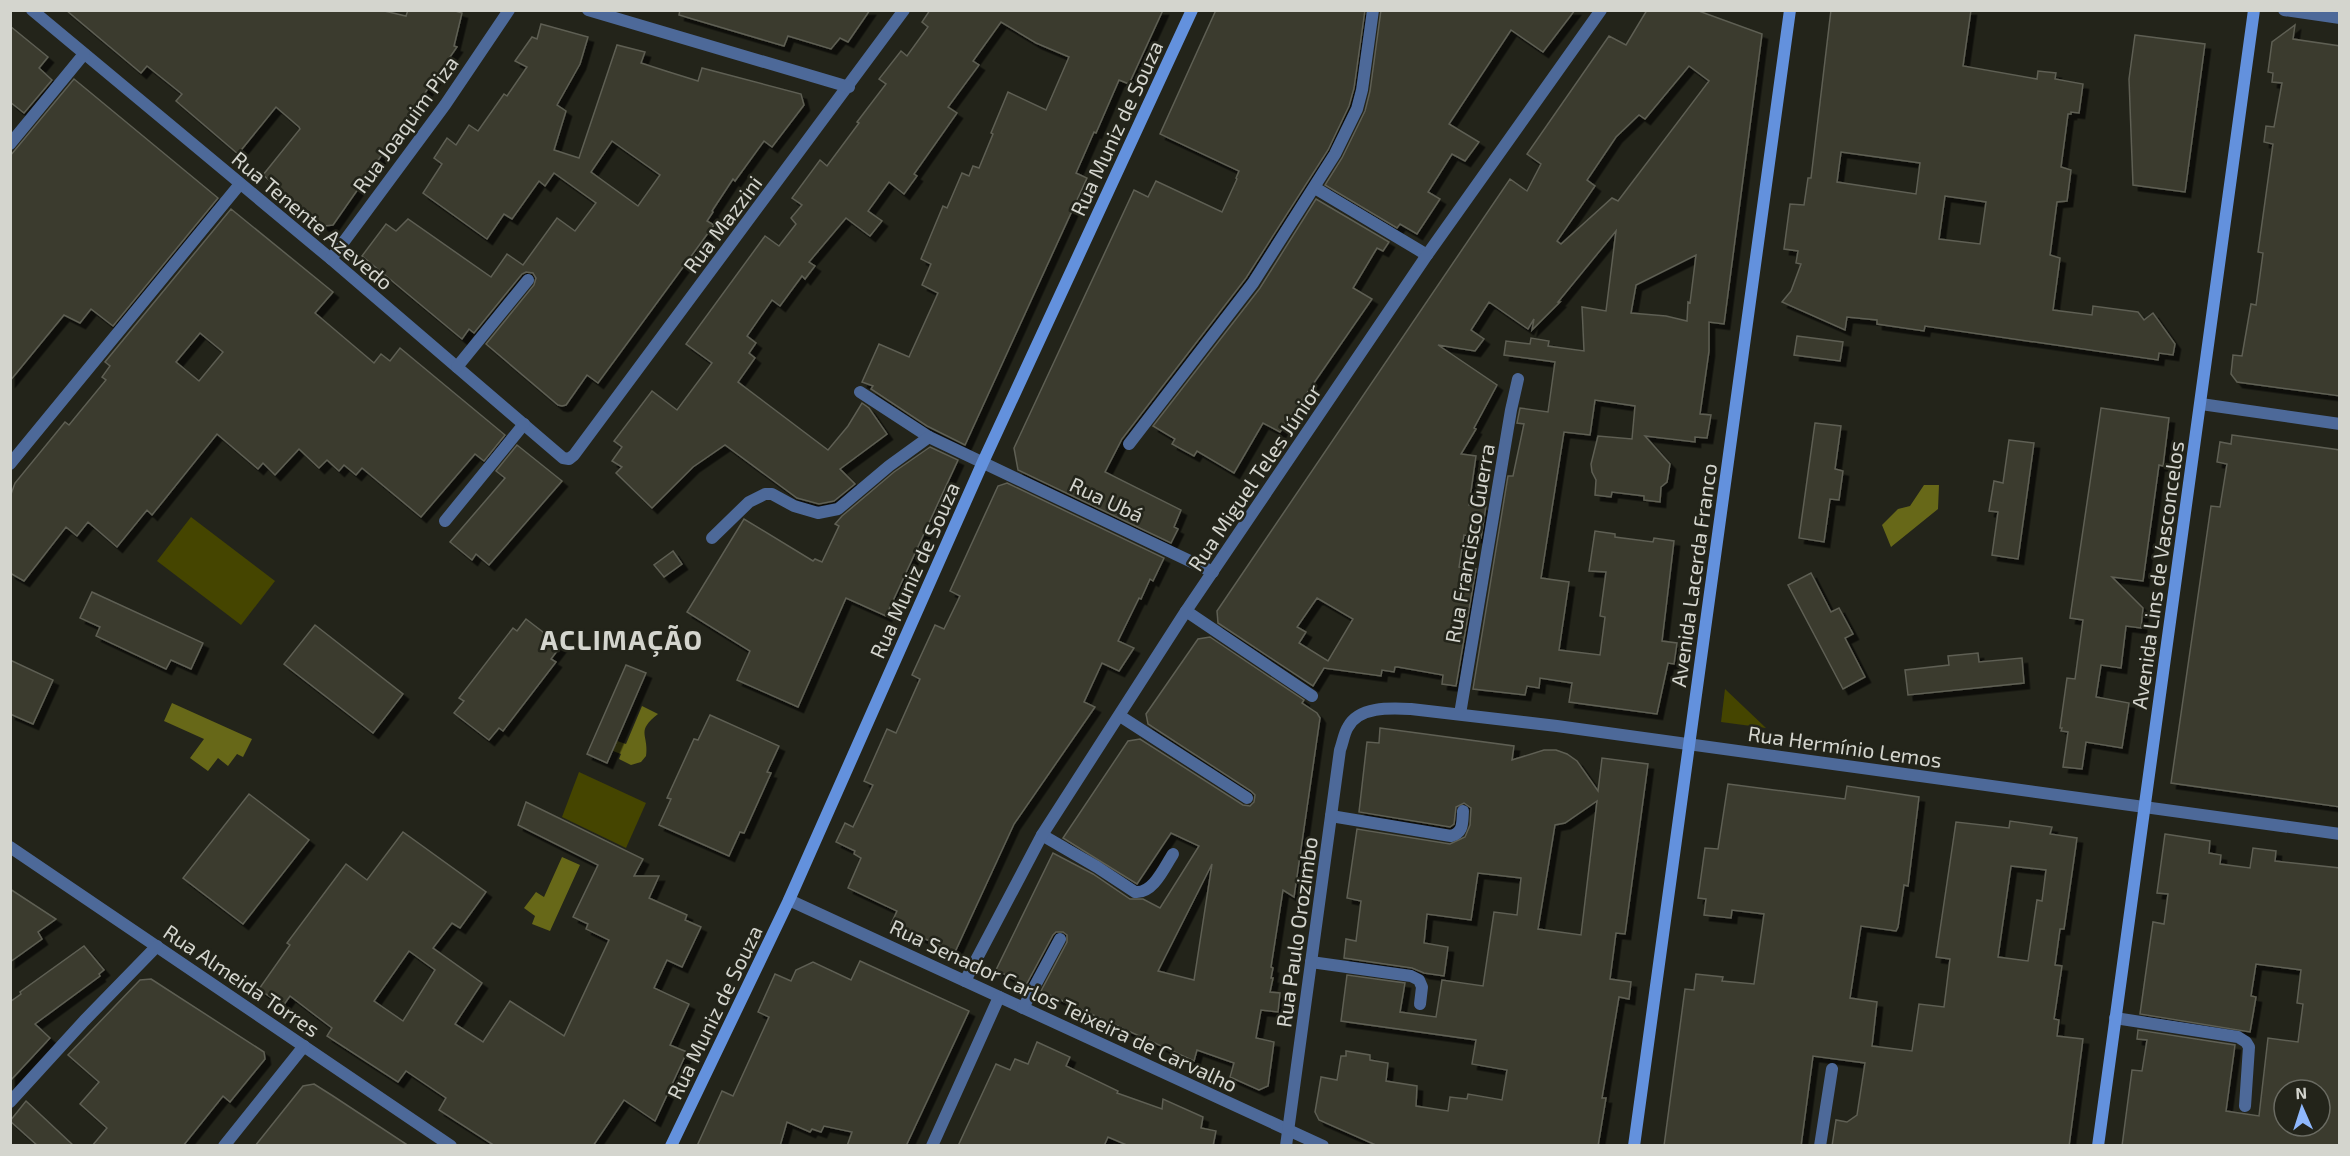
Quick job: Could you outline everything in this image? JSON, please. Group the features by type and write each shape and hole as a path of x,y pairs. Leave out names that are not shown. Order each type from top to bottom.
{"street":[{"name":"Rua Tenente Azevedo","path":"32,10 331,259 563,458 569,459"},
{"name":"Rua Joaquim Piza","path":"331,259 445,105 509,10"},
{"path":"588,10 849,87"},
{"name":"Rua Mazzini","path":"569,459 849,87 904,10"},
{"name":"Rua Muniz de Souza","path":"671,1146 789,900 983,462 1192,10"},
{"path":"1129,444 1252,283 1335,154 1357,109 1362,90 1373,10"},
{"name":"Rua Miguel Teles Júnior","path":"965,981 1042,835 1186,611 1428,255 1601,10"},
{"name":"Avenida Lacerda Franco","path":"1634,1146 1790,10"},
{"name":"Avenida Lins de Vasconcelos","path":"2098,1146 2254,10"},
{"path":"2284,10 2340,18"},
{"path":"10,144 84,54"},
{"path":"10,465 240,184"},
{"path":"1315,188 1428,255"},
{"path":"457,367 528,280"},
{"name":"Rua Francisco Guerra","path":"1460,714 1518,379"},
{"name":"Rua Ubá","path":"860,392 929,437 1213,572"},
{"path":"2201,404 2340,424"},
{"path":"445,521 524,424"},
{"path":"712,538 749,502 765,494 772,494 794,506 818,513 838,508 929,437"},
{"path":"1186,611 1312,696"},
{"name":"Rua Hermínio Lemos","path":"1349,724 1368,711 1387,708 1460,714 2340,834"},
{"path":"1120,716 1247,798"},
{"name":"Rua Paulo Orozimbo","path":"1286,1146 1340,750 1349,724"},
{"path":"1331,816 1451,836 1458,834 1461,829 1463,811"},
{"path":"1042,835 1135,892 1142,893 1149,890 1173,854"},
{"name":"Rua Almeida Torres","path":"10,847 451,1146"},
{"name":"Rua Senador Carlos Teixeira de Carvalho","path":"789,900 1323,1146"},
{"path":"1023,1008 1060,939"},
{"path":"10,1102 157,946"},
{"path":"1311,962 1411,976 1419,980 1422,987 1420,1004"},
{"path":"932,1146 999,997"},
{"path":"2115,1018 2238,1037 2246,1042 2248,1047 2245,1106"},
{"path":"224,1146 304,1046"},
{"path":"1820,1146 1832,1069"}],"shaded area":[{"path":"1924,485 1939,485 1938,509 1891,547 1882,525 1898,509 1910,506"},
{"path":"191,517 275,581 241,625 157,561"},
{"path":"1725,689 1766,728 1721,722"},
{"path":"172,703 252,739 243,757 237,754 228,766 218,758 208,771 190,758 204,739 164,721"},
{"path":"642,706 658,714 645,729 646,756 641,762 631,765 619,759 621,754 613,751 617,741 626,744"},
{"path":"579,772 646,803 626,848 562,817"},
{"path":"562,857 580,865 550,931 532,924 535,916 524,908 536,892 544,897"}],"building":[{"path":"66,10 380,10 406,16 408,10 452,10 462,13 454,46 457,47 333,225 324,226 263,175 300,129 276,107 238,154 176,101 182,94 147,66 141,73"},
{"path":"680,10 870,10 848,42 840,38 831,49 788,36 784,46 679,15"},
{"path":"930,10 1163,10 1129,84 1119,80 1096,133 1094,132 1076,173 1087,178 965,445 927,426 871,389 873,386 862,382 879,344 909,357 938,293 922,285 931,264 921,259 943,206 947,208 962,173 969,176 973,166 979,168 1008,92 1046,110 1069,57 1036,43 1001,22 973,61 979,65 948,107 957,113 914,174 917,176 904,194 889,182 868,211 882,221 870,236 846,218 809,262 815,266 805,279 802,276 780,306 772,300 747,336 756,343 749,353 755,358 738,382 828,450 848,426 862,403 869,408 887,434 840,469 855,484 834,501 819,504 797,498 725,445 693,467 652,508 616,473 622,467 612,461 622,447 614,441 652,391 677,410 712,363 686,344 765,236 779,246 796,224 791,218 802,205 792,198 820,160 827,166 859,123 857,122 886,84 879,79 901,51 907,56 928,27 922,22"},
{"path":"1216,10 1365,10 1354,88 1349,106 1328,150 1246,278 1122,439 1105,472 1181,510 1174,527 1178,529 1171,543 1018,470 1014,448 1134,190 1148,197 1156,181 1222,212 1239,171 1160,134"},
{"path":"1381,10 1575,10 1543,52 1511,30 1449,124 1479,142 1465,161 1452,154 1428,192 1440,199 1417,234 1400,224 1397,228 1325,185 1342,158 1365,111 1370,91"},
{"path":"1647,10 1696,10 1762,34 1724,324 1709,322 1709,351 1700,414 1711,415 1707,438 1695,437 1695,442 1645,436 1670,464 1667,482 1661,487 1660,502 1644,500 1644,496 1612,492 1611,497 1595,495 1596,480 1591,464 1598,436 1632,439 1635,406 1595,400 1590,435 1564,432 1541,578 1569,582 1559,650 1600,655 1605,617 1600,616 1606,572 1589,571 1595,531 1615,534 1615,537 1653,542 1654,538 1674,541 1662,641 1677,643 1674,664 1668,663 1657,714 1569,702 1572,683 1540,678 1539,688 1527,686 1525,695 1473,689 1508,476 1513,476 1524,424 1517,423 1520,408 1548,412 1555,362 1504,355 1506,341 1530,344 1531,338 1549,341 1548,346 1584,351 1582,307 1606,311 1616,231 1558,302 1560,302 1532,330 1534,319 1528,329 1489,302 1471,330 1484,339 1475,351 1438,345 1497,385 1461,454 1476,456 1469,505 1486,506 1481,538 1464,535 1459,567 1476,569 1456,686 1442,684 1443,675 1395,667 1394,672 1382,670 1381,676 1324,668 1313,686 1218,623 1217,611 1510,179 1527,191 1541,164 1527,154 1609,36 1626,45","holes":["1689,66 1709,81 1618,201 1612,198 1561,244 1557,241 1595,186 1587,180 1616,137 1639,115 1645,119","1696,255 1687,321 1666,316 1631,313 1636,285","1317,598 1353,619 1328,661 1299,643 1306,632 1297,627"]},
{"path":"1831,10 1971,10 1963,66 2037,79 2038,71 2056,73 2055,79 2083,84 2079,113 2068,114 2061,167 2071,170 2067,201 2057,202 2050,255 2060,258 2053,310 2092,315 2093,306 2138,312 2144,320 2153,313 2175,344 2173,355 2159,353 2158,360 1925,326 1924,331 1877,324 1877,320 1847,317 1845,330 1782,302 1791,291 1801,264 1796,263 1798,251 1784,249 1790,204 1804,205 1808,178 1811,178","holes":["1841,152 1920,163 1916,194 1837,182","1945,196 1986,202 1980,244 1939,239"]},
{"path":"541,24 588,37 580,64 557,105 566,111 554,150 579,158 617,45 645,52 641,63 669,72 698,81 702,68 801,94 804,105 772,147 764,141 735,181 733,179 707,221 714,225 598,383 587,375 566,405 562,406 486,344 534,285 536,278 533,273 522,274 474,333 469,329 462,339 362,256 386,224 396,231 408,219 491,277 507,254 523,265 557,218 575,231 596,203 554,173 545,186 539,181 512,219 504,214 487,239 423,193 442,164 434,158 447,138 456,145 469,125 478,131 504,94 507,96 527,67 515,61 532,37 537,39","holes":["612,141 660,175 638,206 591,172"]},
{"path":"2295,25 2293,39 2340,46 2340,396 2237,382 2231,374 2233,355 2242,356 2251,304 2256,305 2263,253 2258,252 2273,144 2264,142 2266,126 2274,127 2282,83 2272,82 2273,73 2268,72 2272,42"},
{"path":"10,26 48,57 39,68 52,80 24,113 10,102"},
{"path":"2135,35 2205,44 2185,192 2133,185 2129,79"},
{"path":"74,79 218,198 113,326 91,309 80,323 64,315 10,381 10,156"},
{"path":"1316,199 1389,242 1383,251 1377,248 1353,288 1372,299 1280,432 1263,423 1234,473 1197,451 1194,456 1172,444 1175,439 1153,426 1260,288"},
{"path":"231,209 333,292 315,313 374,363 381,354 390,361 400,348 505,435 484,461 475,454 421,517 362,468 356,475 344,465 339,471 327,460 319,468 299,449 275,475 263,463 258,469 217,434 152,515 147,510 117,547 88,522 77,536 66,527 24,581 10,573 10,497 15,483 65,422 69,425 106,380 102,377 110,366 105,362","holes":["200,333 223,352 199,381 176,362"]},
{"path":"1797,336 1843,342 1840,361 1794,355"},
{"path":"2101,408 2169,418 2163,466 2159,465 2143,581 2112,577 2143,608 2141,628 2126,626 2121,668 2101,665 2096,697 2129,703 2122,748 2086,742 2082,769 2063,767 2068,732 2061,731 2062,728 2060,728 2067,678 2075,679 2083,620 2070,618"},
{"path":"1815,423 1841,426 1835,469 1843,471 1839,500 1830,499 1824,542 1799,538"},
{"path":"2232,435 2340,450 2340,807 2171,783 2211,506 2220,507 2227,464 2217,462 2220,442 2231,444"},
{"path":"2009,440 2034,443 2018,559 1992,555 1998,512 1989,511 1994,481 2003,483"},
{"path":"517,445 562,481 489,565 476,554 472,560 450,542 505,478 496,471"},
{"path":"930,447 958,460 886,616 846,598 798,707 737,680 750,651 687,612 744,519 813,561 815,559 822,562 839,526 835,524 842,516 894,472"},
{"path":"1007,483 1164,558 1153,581 1150,579 1141,599 1139,598 1118,641 1134,648 1119,671 1102,663 1084,702 1095,707 1014,824 955,952 891,924 897,911 848,888 861,858 854,854 855,851 836,842 845,823 853,827 873,785 864,781 887,729 896,733 920,679 912,675 935,625 944,629 960,596 950,591 998,486"},
{"path":"673,551 682,564 664,577 654,565"},
{"path":"1811,573 1831,612 1839,608 1853,634 1845,638 1865,677 1843,689 1788,585"},
{"path":"92,592 203,643 191,669 171,660 166,669 96,636 100,627 80,618"},
{"path":"526,619 561,646 551,659 556,662 503,731 499,728 489,740 454,713 464,701 459,698 513,628 517,631"},
{"path":"315,625 403,694 373,733 284,664"},
{"path":"1210,637 1304,700 1302,703 1317,713 1320,718 1294,897 1283,890 1271,967 1273,968 1271,978 1273,978 1270,992 1280,993 1278,1012 1261,1010 1256,1038 1274,1042 1268,1086 1259,1090 1230,1077 1234,1063 1197,1050 1194,1061 1041,991 1067,942 1067,935 1063,932 1056,932 1053,935 1026,985 996,970 1053,853 1093,874 1130,899 1143,899 1160,908 1199,846 1171,833 1137,884 1063,838 1128,741 1140,739 1243,805 1250,806 1254,802 1255,795 1251,791 1148,724 1146,714 1198,639","holes":["1212,864 1194,980 1158,971"]},
{"path":"1978,653 1979,662 2022,658 2024,683 1908,695 1905,670 1949,665 1948,656"},
{"path":"10,660 53,680 33,724 10,714"},
{"path":"626,665 646,673 607,763 587,754"},
{"path":"710,715 779,746 767,772 771,773 744,833 740,832 729,856 659,825 671,799 667,798 694,739 698,740"},
{"path":"1380,728 1514,746 1512,760 1544,750 1556,750 1577,761 1598,791 1602,758 1648,764 1625,934 1616,933 1610,979 1631,982 1629,999 1619,997 1602,1098 1606,1098 1598,1146 1378,1146 1319,1120 1315,1112 1321,1077 1337,1080 1341,1056 1346,1056 1346,1051 1370,1055 1370,1060 1388,1063 1386,1081 1417,1086 1416,1106 1448,1111 1450,1097 1467,1099 1468,1094 1502,1100 1507,1070 1472,1064 1476,1040 1341,1021 1347,975 1405,983 1400,1012 1436,1017 1442,980 1483,986 1494,912 1517,915 1521,878 1478,873 1471,920 1427,914 1424,943 1448,947 1444,976 1424,973 1412,968 1344,958 1346,939 1356,941 1361,901 1347,898 1357,829 1450,844 1465,837 1470,825 1471,808 1464,803 1456,807 1454,824 1450,827 1359,812 1367,742 1379,743","holes":["1597,801 1581,935 1538,929 1555,825 1565,823"]},
{"path":"1728,784 1845,799 1847,786 1919,797 1908,886 1904,885 1898,927 1896,931 1861,926 1850,998 1877,1002 1872,1046 1912,1051 1919,1004 1944,1007 1950,959 1936,957 1956,822 2009,828 2010,821 2052,827 2050,834 2077,838 2064,929 2060,929 2055,965 2062,966 2054,1019 2059,1020 2057,1036 2083,1039 2069,1146 1832,1146 1836,1120 1847,1122 1857,1115 1865,1063 1813,1056 1801,1146 1664,1146 1685,989 1694,990 1696,974 1723,977 1722,981 1754,984 1764,914 1732,910 1731,918 1704,915 1706,899 1698,898 1705,848 1718,849","holes":["2011,866 2046,870 2042,901 2037,900 2028,961 1998,957"]},
{"path":"249,794 309,840 243,924 183,878"},
{"path":"526,802 643,859 634,876 659,876 649,898 687,915 685,920 701,927 682,967 667,960 654,988 689,1004 670,1045 687,1052 655,1121 624,1100 593,1146 495,1146 439,1110 446,1098 406,1071 398,1082 327,1036 332,1028 290,996 283,1006 259,989 290,945 287,943 346,864 367,880 403,832 486,892 460,928 452,923 433,948 482,983 455,1024 483,1042 510,1001 564,1036 609,940 586,929 588,924 573,917 598,865 518,825","holes":["409,951 435,970 403,1021 374,1001"]},
{"path":"2165,834 2210,841 2209,853 2221,855 2220,864 2250,868 2253,848 2276,851 2275,861 2340,868 2340,1146 2122,1146 2132,1070 2142,1071 2147,1040 2137,1039 2138,1030 2235,1045 2226,1111 2259,1116 2268,1038 2298,1042 2303,1004 2297,1003 2301,970 2256,964 2251,996 2256,997 2250,1032 2140,1014 2153,922 2164,924 2168,894 2157,893"},
{"path":"10,889 56,919 38,932 42,939 10,962"},
{"path":"84,946 104,970 99,974 100,976 35,1024 50,1038 10,1081 10,1002 21,994 20,992"},
{"path":"860,961 969,1011 906,1146 847,1146 852,1132 824,1126 821,1132 812,1129 810,1132 787,1122 780,1146 697,1146 722,1091 733,1096 769,1017 758,1012 775,974 791,981 796,970 813,962 851,980"},
{"path":"151,979 264,1052 265,1059 230,1102 223,1096 183,1146 92,1146 107,1128 80,1104 99,1082 68,1055 140,980"},
{"path":"1037,1042 1070,1057 1066,1066 1118,1091 1117,1093 1162,1109 1163,1099 1203,1117 1201,1128 1216,1131 1213,1146 1129,1146 1108,1137 1104,1146 958,1146 996,1064 1010,1070 1015,1059 1028,1064"},
{"path":"314,1084 409,1146 255,1146 303,1086"},
{"path":"26,1101 74,1146 38,1146 10,1121"}],"district":[{"name":"ACLIMAÇÃO","path":"622,639"}]}
